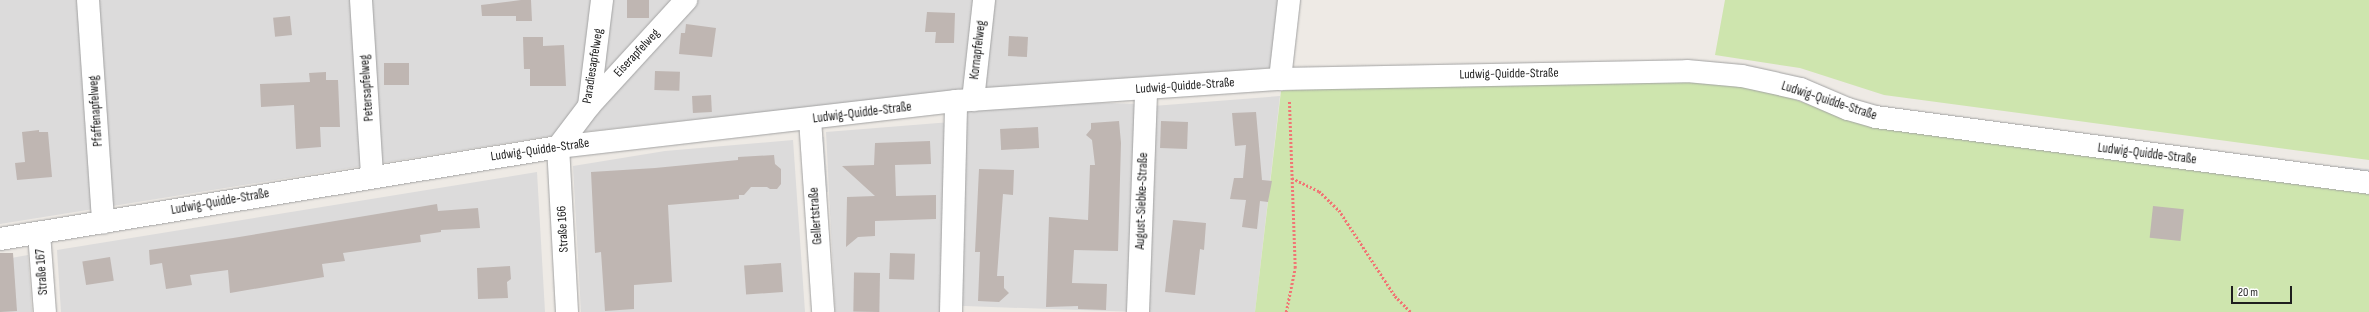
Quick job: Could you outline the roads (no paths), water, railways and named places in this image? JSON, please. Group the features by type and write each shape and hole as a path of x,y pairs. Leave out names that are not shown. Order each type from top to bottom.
{"street":[{"name":"Pfaffenapfelweg","path":"88,0 103,222"},
{"name":"Petersapfelweg","path":"361,0 372,176"},
{"name":"Paradiesapfelweg","path":"558,147 588,106 602,0"},
{"name":"Eiserapfelweg","path":"588,106 686,0"},
{"name":"Kornapfelweg","path":"964,101 984,0"},
{"path":"1285,79 1289,0"},
{"name":"Ludwig-Quidde-Straße","path":"0,239 372,176 558,147 964,101 1285,79 1679,71 1711,73 1742,76 1801,89 1848,109 1876,117 2369,183"},
{"name":"August-Siebke-Straße","path":"1138,312 1146,89"},
{"path":"951,312 964,101"},
{"name":"Gellertstraße","path":"810,119 822,312"},
{"name":"Straße 166","path":"558,147 567,312"},
{"name":"Straße 167","path":"39,233 45,312"}]}
